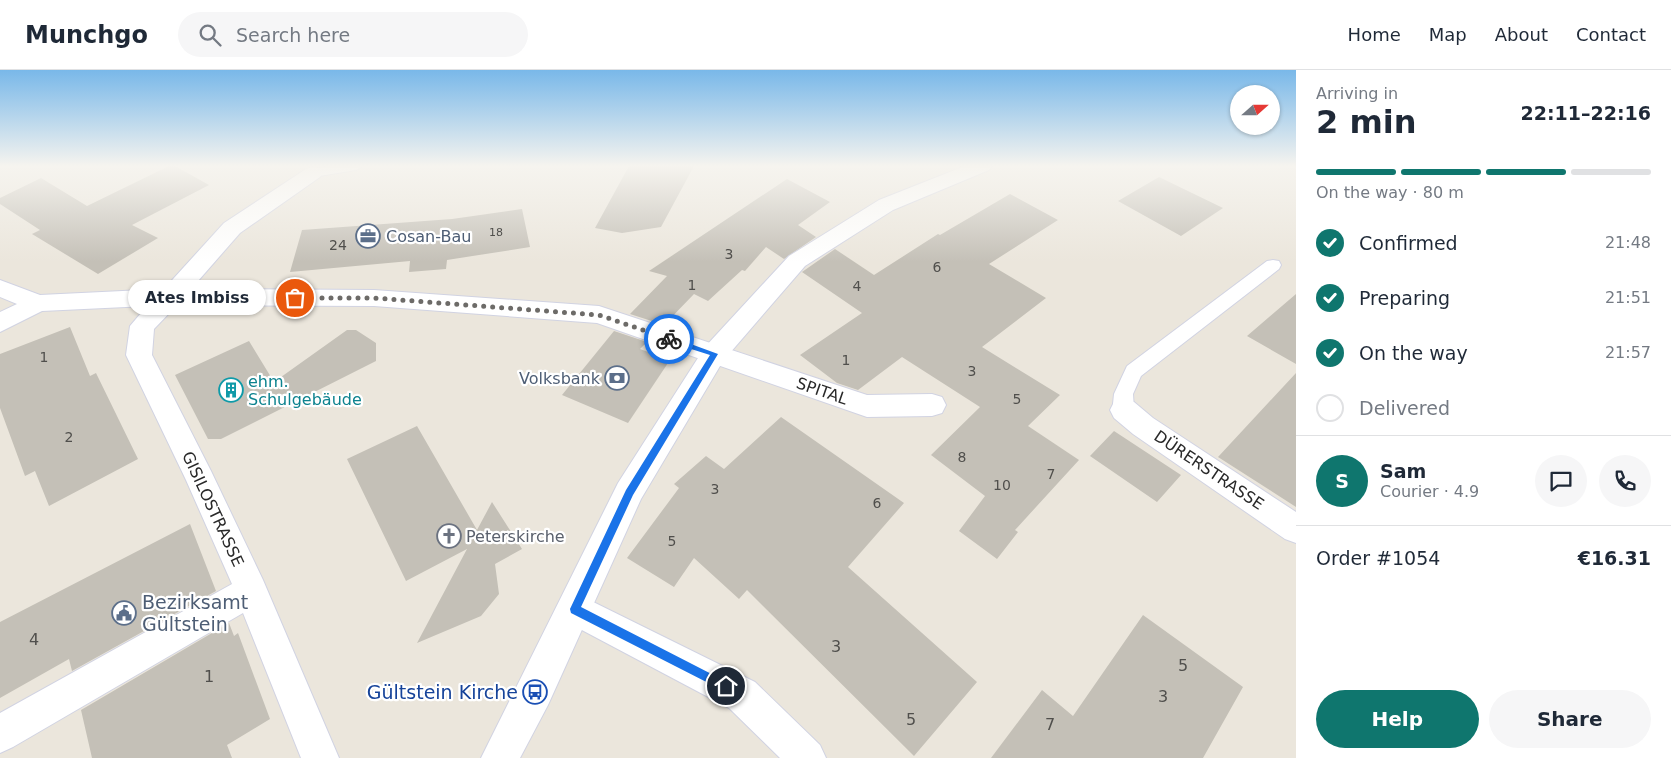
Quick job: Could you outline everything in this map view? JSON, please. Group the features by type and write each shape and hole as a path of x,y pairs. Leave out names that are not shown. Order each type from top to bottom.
{"street":[{"name":"GISILOSTRASSE","path":"276,198 232,228 171,298 142,326 139,355 201,480 251,591 320,758"},
{"path":"500,758 630,492 714,354 797,261 886,206 903,198"},
{"path":"0,288 38,303"},
{"name":"SPITAL","path":"38,303 171,298 374,298 599,315 867,406 932,404"},
{"path":"0,323 38,303"},
{"name":"DÜRERSTRASSE","path":"1124,410 1144,426 1296,528"},
{"path":"0,734 251,591"},
{"path":"574,609 742,695 807,758"}],"lane":[{"path":"1124,410 1122,399 1124,389 1134,371 1273,265"}],"building":[{"path":"0,198 74,198 87,206 103,198 184,198 132,225 158,238 98,274 32,234 40,230 0,204"},
{"path":"611,198 677,198 661,227 622,233 595,228"},
{"path":"758,198 823,198 830,202 798,225 816,237 784,259 766,247 745,271 742,270 708,301 694,294 664,325 630,314 667,276 649,271"},
{"path":"1003,198 1018,198 1058,220 989,264 1046,298 982,347 1060,395 1028,426 1079,460 1015,530 1018,532 997,559 959,531 985,496 931,455 980,407 902,357 858,390 837,383 800,355 862,313 802,272 835,249 874,275 938,234 940,235"},
{"path":"1123,198 1203,198 1223,208 1181,236 1118,201"},
{"path":"522,209 530,247 447,260 446,269 409,272 410,261 290,272 302,230 452,219"},
{"path":"1296,294 1296,364 1247,336"},
{"path":"70,327 90,376 96,373 138,459 49,506 35,471 25,476 0,408 0,354"},
{"name":"ehm. Schulgebäude","path":"347,330 356,330 376,343 376,361 221,439 208,439 175,375 249,341 274,382"},
{"name":"Volksbank","path":"614,331 647,342 640,349 670,360 628,423 562,395"},
{"path":"1296,373 1296,507 1218,457"},
{"path":"781,417 904,503 848,567 977,682 914,756 747,590 739,599 694,558 674,587 627,558 679,488 674,484 706,456 724,469"},
{"name":"Peterskirche","path":"417,426 477,530 492,502 522,549 495,564 499,594 481,616 417,643 467,549 406,581 347,459"},
{"path":"1114,431 1181,475 1157,502 1090,456"},
{"path":"190,524 216,591 72,671 69,659 0,698 0,622"},
{"path":"1143,615 1243,687 1203,758 991,758 1042,690 1073,716"},
{"path":"229,623 234,636 238,633 270,719 227,745 232,758 92,758 81,710"}],"way so far":[{"path":"295,298 374,298 599,315 669,339"}],"place":[{"name":"Cosan-Bau","path":"368,236"},
{"name":"Ates Imbiss","path":"295,298"},
{"name":"Volksbank","path":"617,378"},
{"name":"ehm. Schulgebäude","path":"231,390"},
{"name":"Peterskirche","path":"449,536"},
{"name":"Bezirksamt Gültstein","path":"124,613"},
{"name":"Gültstein Kirche","path":"535,692"}],"route":[{"path":"669,339 714,354 630,492 574,609 726,686"}]}
